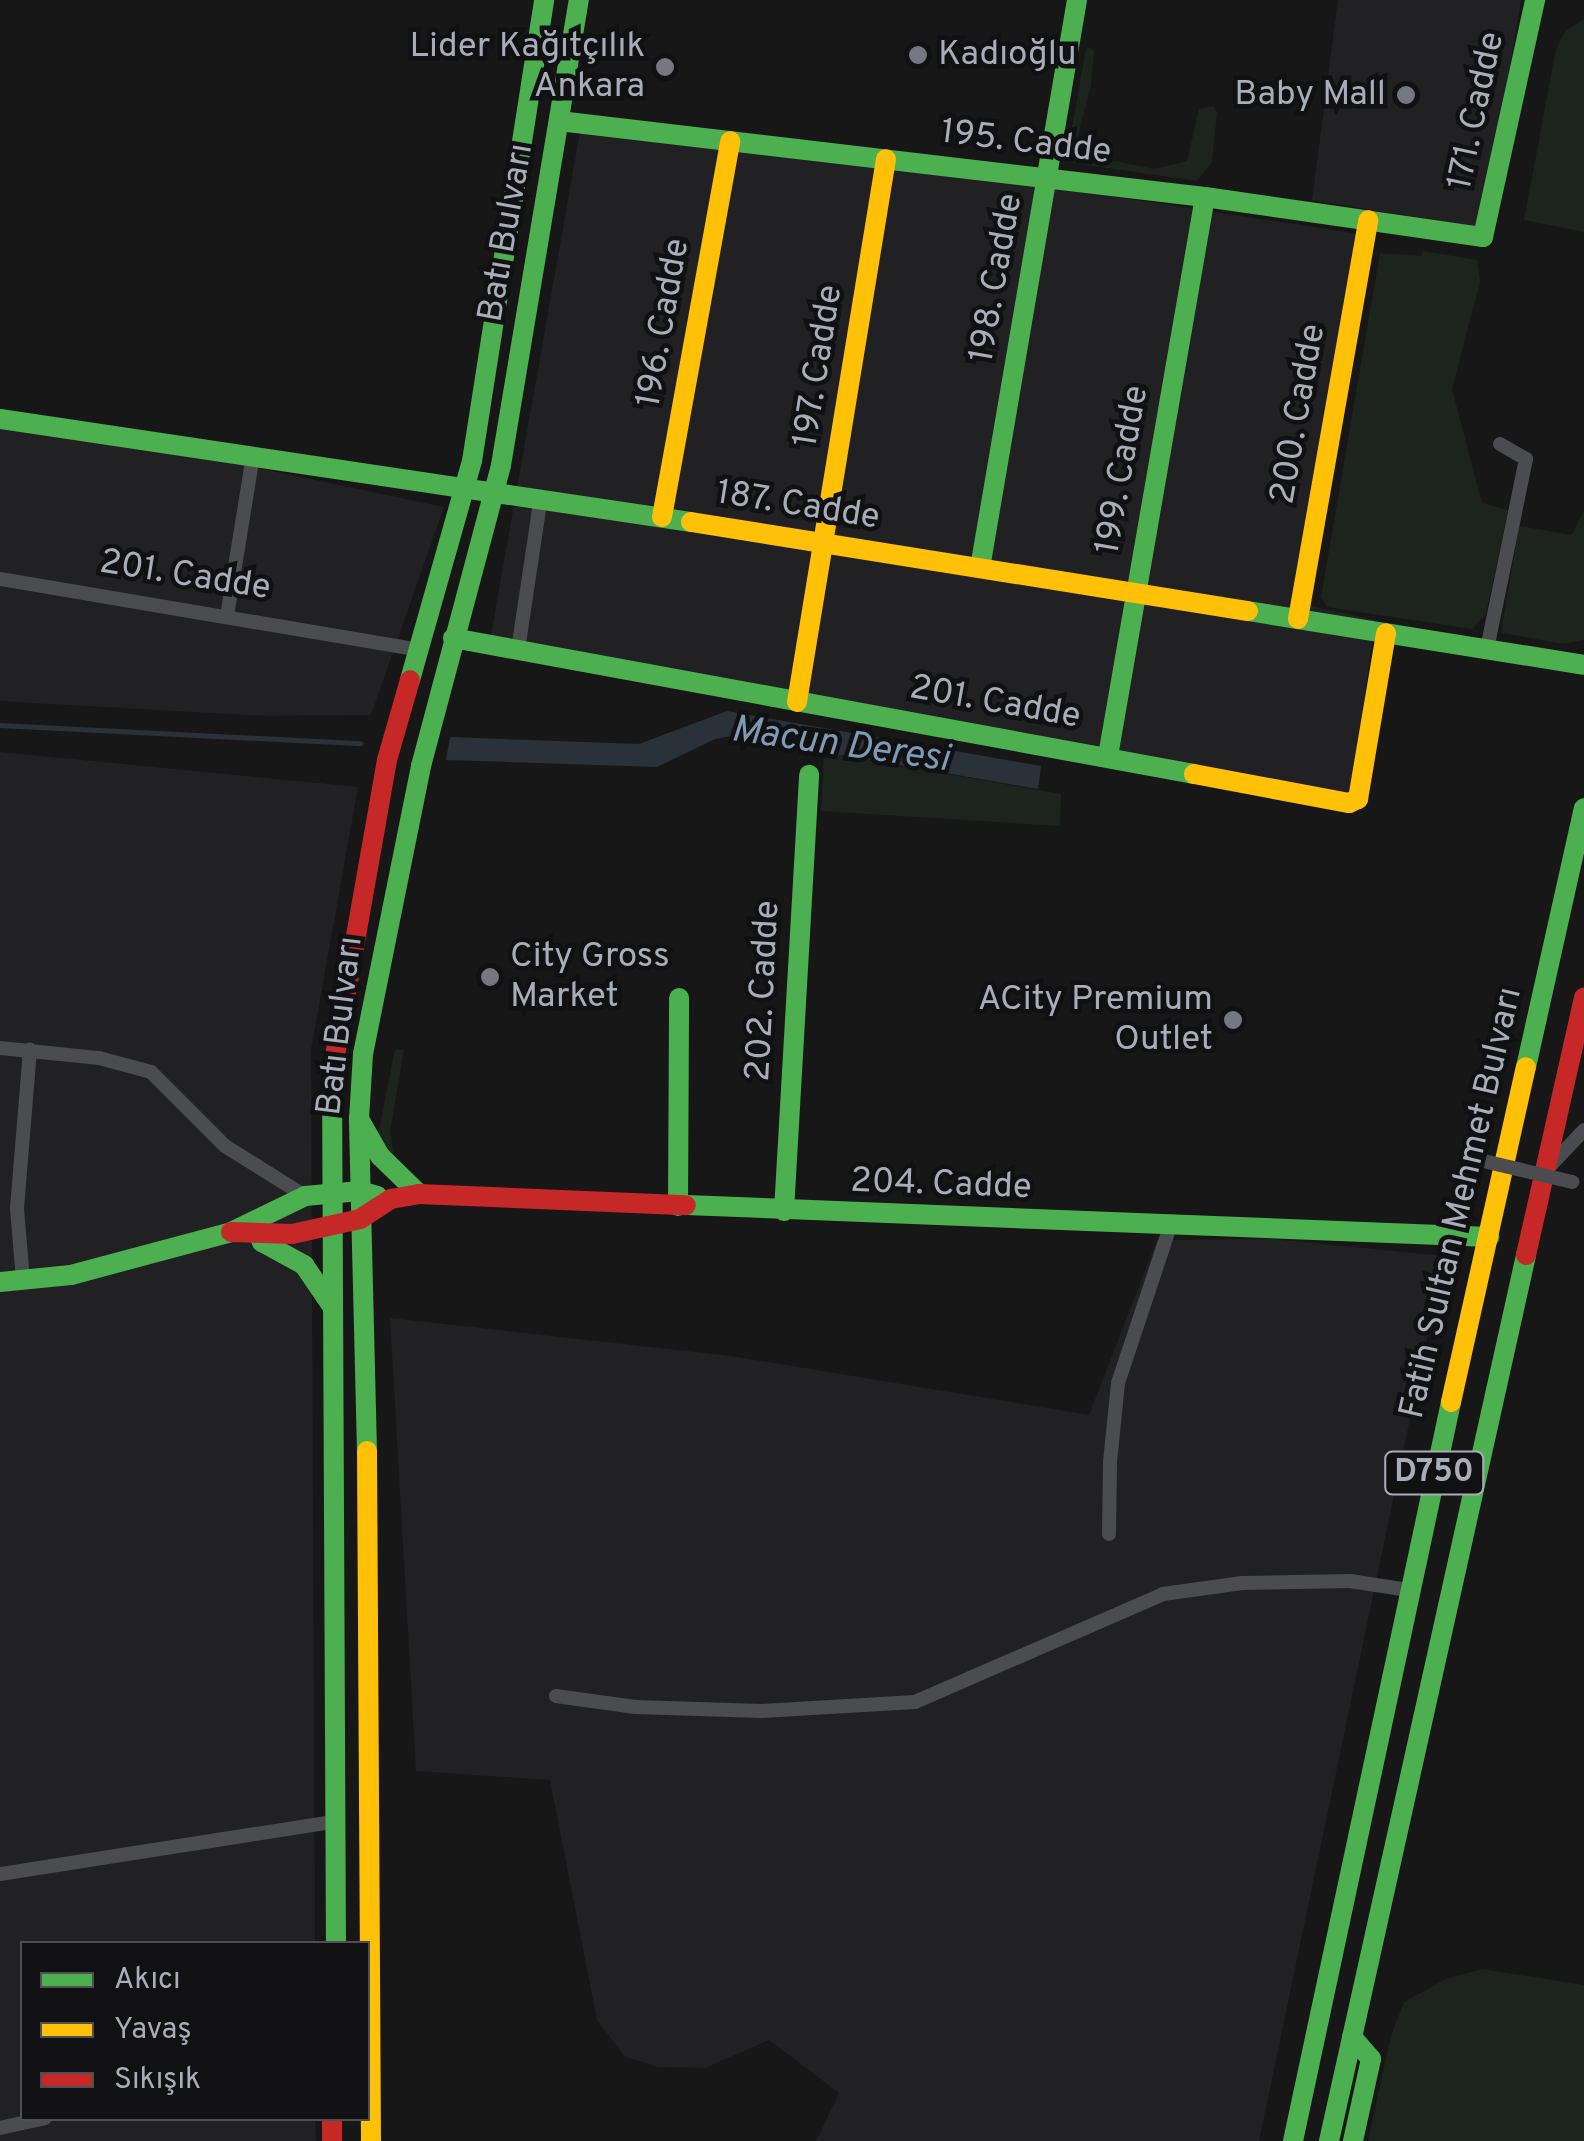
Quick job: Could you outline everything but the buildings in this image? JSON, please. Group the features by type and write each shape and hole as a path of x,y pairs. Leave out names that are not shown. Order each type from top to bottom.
{"main road":[{"name":"Batı Bulvarı","path":"336,1941 330,1092 337,1016 374,816 465,486 544,0"},
{"name":"Batı Bulvarı","path":"371,2141 368,1459 359,1119 362,1054 453,638 494,490 579,0"},
{"name":"198. Cadde","path":"980,568 1076,0"},
{"name":"171. Cadde","path":"1483,237 1535,0"},
{"name":"195. Cadde","path":"559,122 1205,197 1483,237"},
{"name":"196. Cadde","path":"662,517 730,141"},
{"name":"197. Cadde","path":"797,702 886,159"},
{"name":"199. Cadde","path":"1108,756 1205,197"},
{"name":"200. Cadde","path":"1298,619 1368,220"},
{"name":"187. Cadde","path":"0,419 542,497 1584,665"},
{"name":"201. Cadde","path":"453,638 1356,803 1386,633"},
{"name":"202. Cadde","path":"784,1211 809,774"},
{"name":"Fatih Sultan Mehmet Bulvarı","path":"1294,2141 1408,1590 1584,808"},
{"name":"Fatih Sultan Mehmet Bulvarı","path":"1329,2141 1584,997"},
{"path":"678,1206 679,998"},
{"path":"359,1119 380,1156 419,1194"},
{"name":"204. Cadde","path":"0,1282 72,1275 231,1232 305,1196 360,1191 390,1199"},
{"name":"204. Cadde","path":"231,1232 292,1234 360,1219 390,1199 419,1194 1489,1236"},
{"path":"258,1233 262,1242 304,1265 332,1306"},
{"path":"1352,2036 1371,2059 1353,2141"}],"street":[{"path":"1487,649 1526,459 1500,444"},
{"path":"227,616 253,455"},
{"path":"518,650 542,497"},
{"name":"201. Cadde","path":"0,579 418,650"},
{"path":"0,1048 99,1058 150,1072 225,1146 305,1196"},
{"path":"23,1280 18,1180 30,1050"},
{"path":"1545,1171 1584,1130"},
{"path":"1475,1159 1572,1182"},
{"path":"1109,1534 1110,1462 1118,1383 1170,1226"},
{"path":"556,1696 636,1707 762,1712 915,1702 1163,1594 1242,1583 1350,1582 1408,1590"},
{"path":"0,1874 338,1821"},
{"path":"0,2128 32,2121"}],"shaded area":[{"path":"1338,0 1521,0 1483,228 1312,200"},
{"path":"1584,19 1584,232 1524,220 1556,49 1566,31"},
{"path":"1091,47 1091,85 1075,147 1079,154 1155,169 1187,161 1199,109 1214,106 1217,112 1212,162 1197,181 1066,162 1086,49"},
{"path":"583,115 1359,234 1312,606 1375,620 1351,798 491,635"},
{"path":"1423,251 1477,260 1480,282 1452,389 1482,503 1508,510 1486,614 1472,629 1327,607 1321,597 1380,253 1421,256"},
{"path":"0,414 444,507 371,715 266,716 0,701"},
{"path":"1584,510 1584,640 1564,644 1501,633 1519,526 1572,535"},
{"path":"0,752 358,787 311,1050 315,1941 20,1941 20,2121 315,2121 316,2141 0,2141"},
{"path":"824,752 1061,794 1060,826 821,811"},
{"path":"395,1049 404,1050 390,1132 394,1157 385,1154 378,1135"},
{"path":"1272,1239 1444,1256 1259,2141 816,2141 839,2093 769,2040 705,2068 658,2067 624,2056 597,2020 550,1780 416,1771 390,1318 731,1356 1089,1415 1157,1240"},
{"path":"1482,1969 1584,1985 1584,2141 1368,2141 1391,2035 1404,2002 1446,1979"}],"water":[{"path":"727,711 1041,766 1038,789 731,736 715,739 657,767 446,760 450,737 639,744"}],"waterway":[{"name":"Macun Deresi","path":"0,725 361,743"}],"traffic: fast":[{"path":"410,680 472,461 544,0"},
{"path":"367,1451 359,1119 363,1054 421,766 501,465 579,0"},
{"path":"980,568 1077,0"},
{"path":"559,121 1205,197 1483,237 1535,0"},
{"path":"1108,756 1205,197"},
{"path":"0,419 691,522"},
{"path":"1248,611 1584,665"},
{"path":"453,638 1194,774"},
{"path":"784,1211 809,775"},
{"path":"1526,1067 1584,808"},
{"path":"678,1206 679,998"},
{"path":"332,1072 336,1941"},
{"path":"359,1119 380,1156 419,1194"},
{"path":"0,1282 71,1275 231,1232 305,1196 360,1191 377,1196"},
{"path":"686,1205 1489,1237"},
{"path":"258,1233 262,1242 304,1265 332,1306"},
{"path":"1329,2141 1526,1255"},
{"path":"1293,2141 1451,1402"},
{"path":"1352,2037 1371,2059 1353,2141"}],"traffic: slow":[{"path":"662,517 730,141"},
{"path":"797,702 886,159"},
{"path":"1298,619 1368,220"},
{"path":"691,522 1248,611"},
{"path":"1194,774 1349,803 1358,799 1386,633"},
{"path":"1451,1402 1526,1067"},
{"path":"367,1451 370,1941"},
{"path":"370,1968 371,2141"}],"traffic: jam":[{"path":"332,1072 387,760 410,680"},
{"path":"1526,1255 1584,997"},
{"path":"231,1232 292,1234 360,1219 391,1199 419,1194 686,1205"},
{"path":"332,2121 332,2141"}],"place":[{"name":"Kadıoğlu","path":"918,55"},
{"name":"Lider Kağıtçılık Ankara","path":"665,67"},
{"name":"Baby Mall","path":"1406,95"},
{"name":"City Gross Market","path":"490,977"},
{"name":"ACity Premium Outlet","path":"1233,1020"}]}
